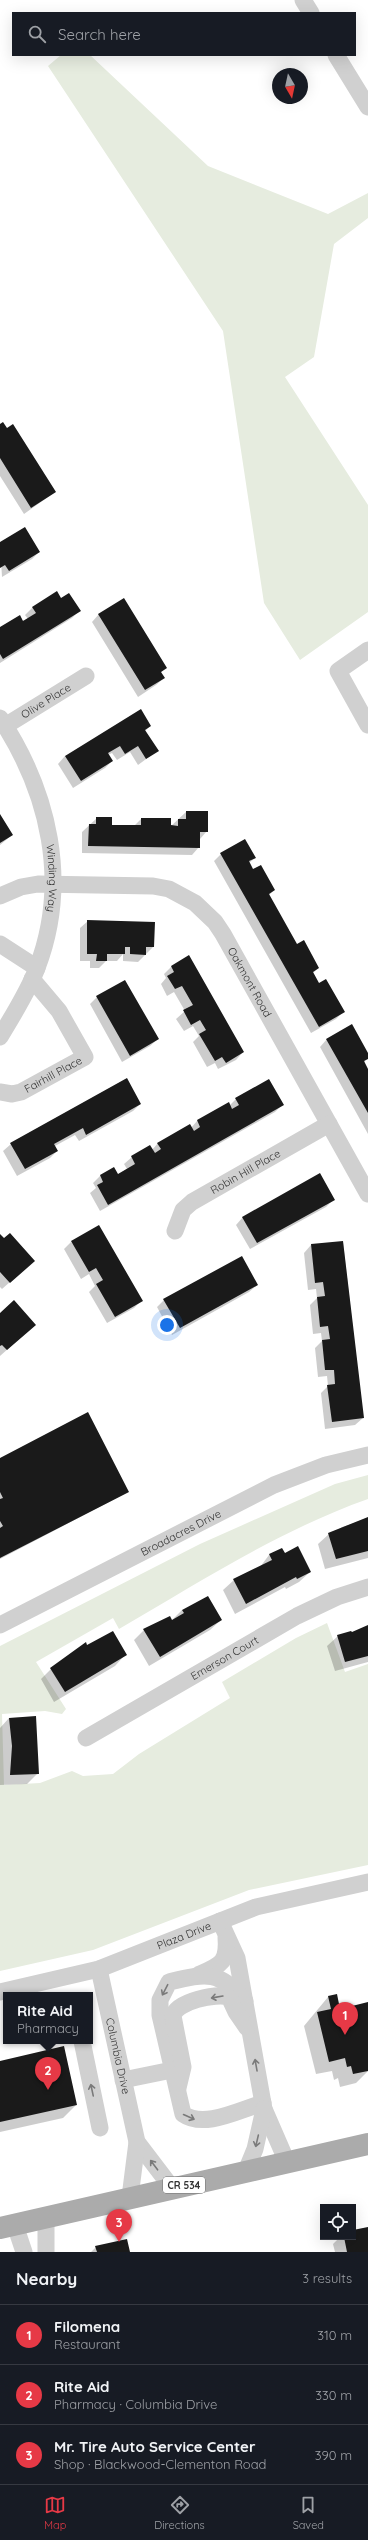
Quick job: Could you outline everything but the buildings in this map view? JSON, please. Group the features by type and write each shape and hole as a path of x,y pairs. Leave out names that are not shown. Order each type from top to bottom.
{"main road":[{"name":"CR 534","path":"7,2226 368,2144"}],"street":[{"path":"303,0 310,12"},
{"path":"337,56 368,106"},
{"path":"368,650 338,671 368,725"},
{"name":"Olive Place","path":"2,722 86,676"},
{"name":"Winding Way","path":"0,1037 35,973 50,920 53,884 52,850 45,812 26,763 2,722"},
{"name":"Oakmont Road","path":"0,896 21,887 53,884 152,886 169,889 182,895 205,912 223,934 368,1194"},
{"path":"0,944 35,973"},
{"name":"Fairhill Place","path":"0,1092 12,1094 21,1092 85,1057 35,973"},
{"name":"Robin Hill Place","path":"175,1231 183,1210 192,1202 329,1124"},
{"name":"Broadacres Drive","path":"0,1625 274,1485 326,1465 368,1455"},
{"name":"Emerson Court","path":"86,1738 297,1616 337,1597 368,1587"},
{"name":"Plaza Drive","path":"0,1992 99,1969 223,1929 256,1907 368,1882"},
{"path":"223,1929 227,1954 222,1963 198,1975 169,1982 160,2000 160,2015 172,2070 183,2114 191,2119 203,2120 263,2106"},
{"path":"223,1929 237,1958 263,2106 287,2162"},
{"name":"Columbia Drive","path":"99,1969 137,2142 130,2197"},
{"path":"198,1975 218,1977 231,1984 245,2001"},
{"path":"177,2091 183,2067 173,2016 178,2007 222,1995 229,1997 236,2012 250,2031"},
{"path":"83,2044 100,2128"},
{"path":"123,2080 172,2070"},
{"path":"246,2171 255,2149 263,2106"},
{"name":"Columbia Drive","path":"137,2142 172,2188"},
{"path":"46,2217 46,2252"},
{"path":"7,2226 24,2252"}],"shaded area":[{"path":"60,56 91,56 208,166 328,214 368,193 368,218 334,244 314,357 285,377 368,505 368,612 300,660 264,603 223,331 48,66"},
{"path":"368,1475 368,1499 303,1526 272,1541 210,1575 119,1629 113,1618 36,1662 66,1709 62,1714 45,1711 2,1714 4,1785 40,1783 72,1771 83,1776 113,1774 139,1754 230,1698 222,1682 296,1638 327,1623 345,1672 368,1664 368,1865 249,1890 93,1950 0,1971 0,1646 200,1544 335,1484"}],"place":[{"name":"Filomena","path":"345,2035"},
{"name":"Rite Aid","path":"48,2090"},
{"name":"Mr. Tire Auto Service Center","path":"119,2242"}]}
